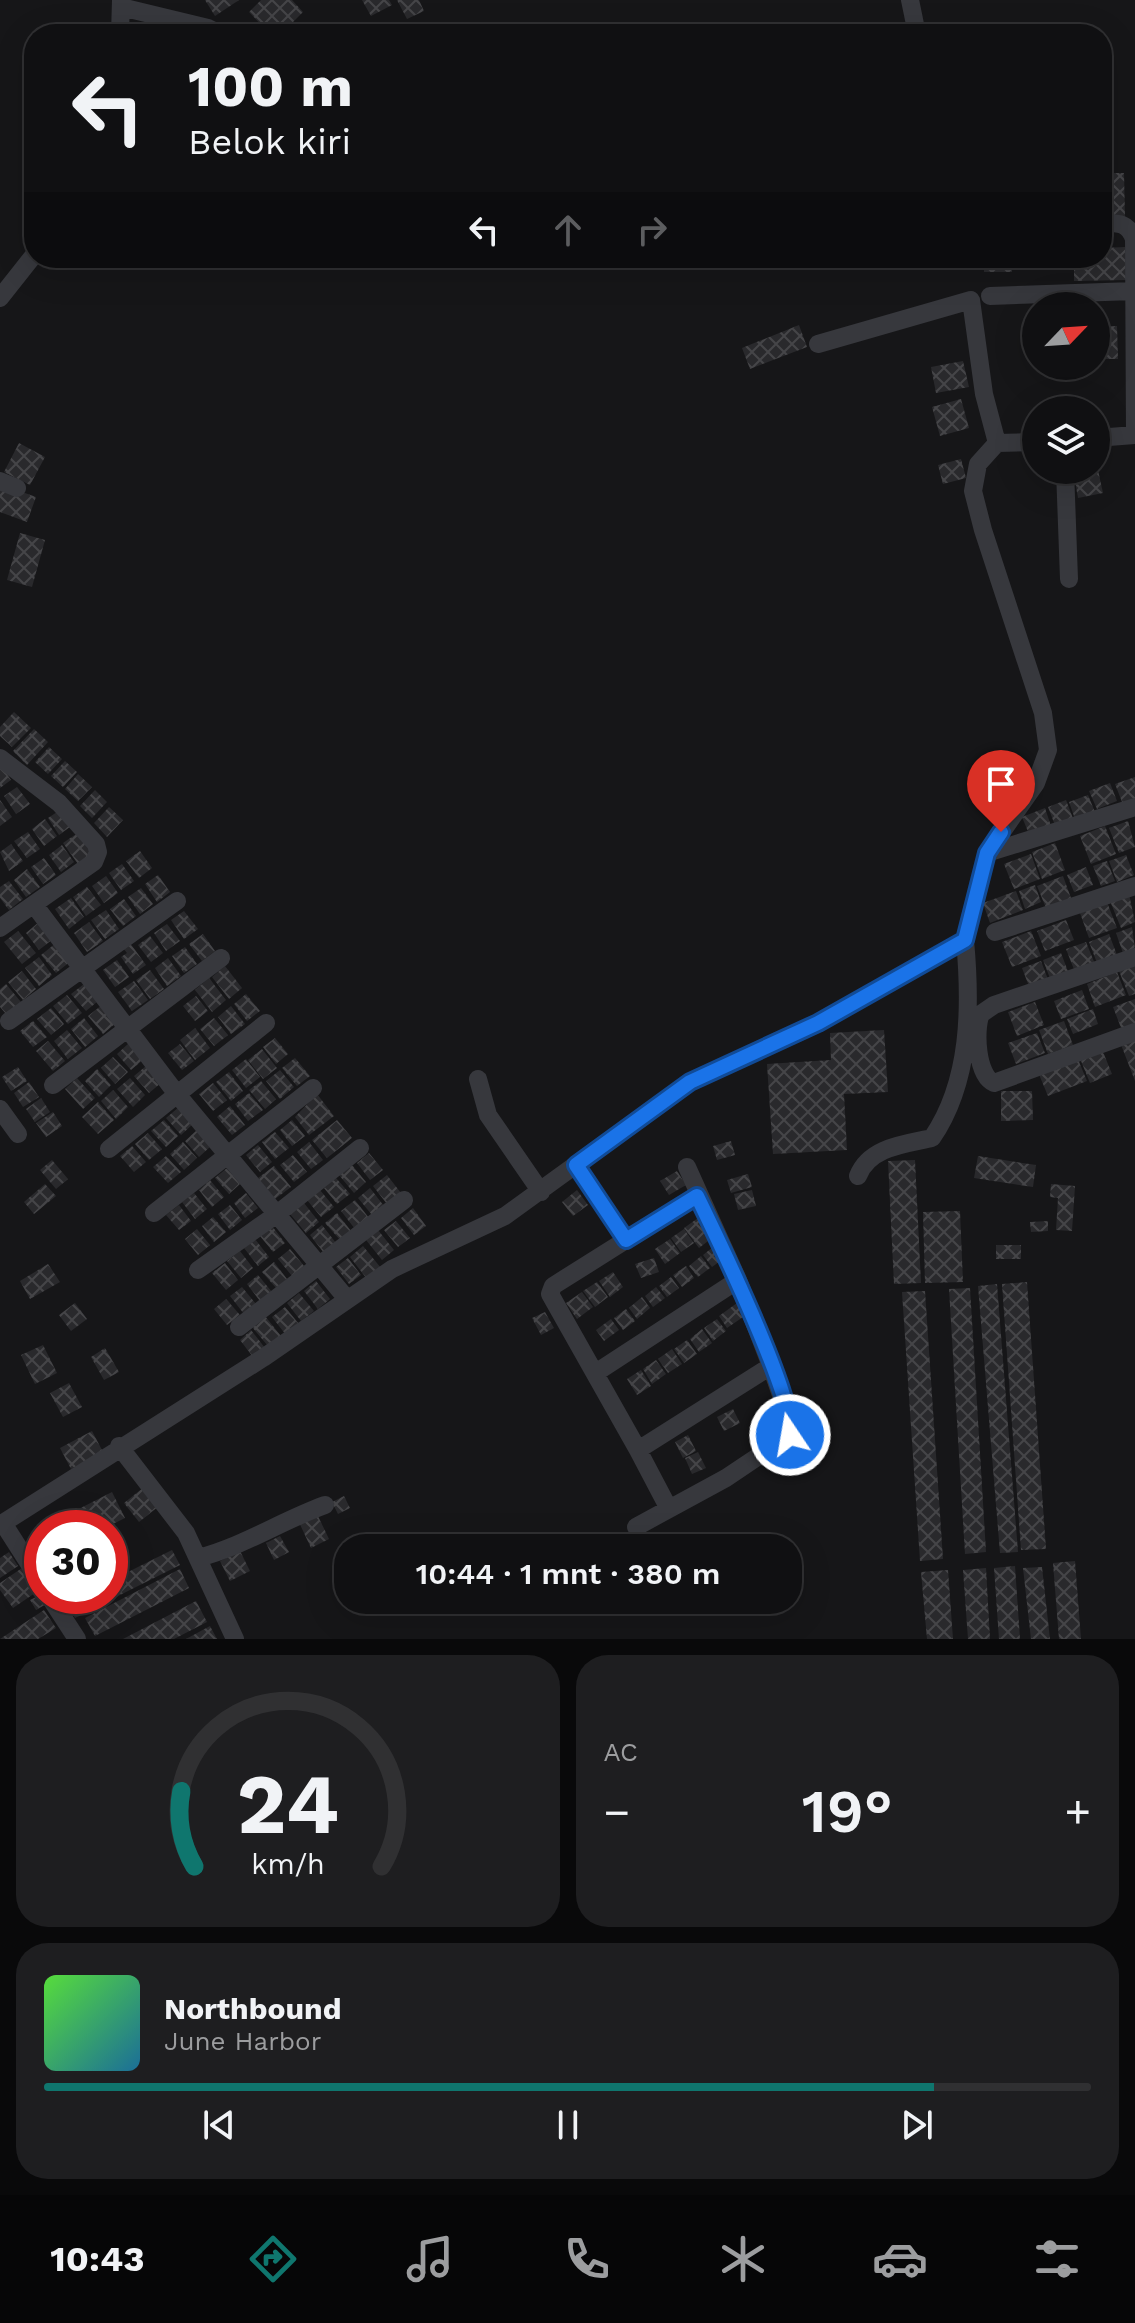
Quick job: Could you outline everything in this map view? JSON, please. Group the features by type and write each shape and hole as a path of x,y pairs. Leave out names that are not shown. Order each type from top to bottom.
{"street":[{"path":"910,0 915,24"},
{"path":"120,24 121,4 187,24"},
{"path":"1110,437 1135,435 1131,229 1123,224 1112,223"},
{"path":"0,298 24,268"},
{"path":"990,296 1134,291"},
{"path":"818,344 971,300 984,394 997,443"},
{"path":"858,1176 863,1163 872,1156 932,1138 951,1106 970,1002 965,940 987,853 1036,783 1048,750 1043,713 973,491 978,464 997,443 1022,442"},
{"path":"1066,484 1069,579"},
{"path":"0,758 59,803 98,848 94,862 0,928"},
{"path":"987,853 1135,807"},
{"path":"995,932 1135,886"},
{"path":"9,1021 177,901"},
{"path":"35,906 176,1093 347,1299"},
{"path":"24,1557 2,1524 119,1446 263,1358 392,1269 476,1231 541,1192 690,1082 818,1023 965,940"},
{"path":"1135,957 994,1005 981,1014 977,1026 983,1072 994,1083 1135,1032"},
{"path":"53,1085 130,1030 221,958"},
{"path":"109,1149 266,1023"},
{"path":"478,1079 480,1095 494,1127 541,1192"},
{"path":"154,1213 313,1088"},
{"path":"0,1109 18,1134"},
{"path":"198,1270 277,1214 360,1148"},
{"path":"576,1165 626,1240"},
{"path":"636,1527 726,1478 790,1435 791,1424 738,1280 697,1196 687,1167"},
{"path":"669,1509 597,1372 550,1294 553,1286 697,1196"},
{"path":"239,1327 321,1267 404,1200"},
{"path":"597,1372 738,1280"},
{"path":"638,1450 771,1366"},
{"path":"119,1446 186,1533 235,1639"},
{"path":"198,1558 231,1549 274,1531 295,1516 325,1505"},
{"path":"57,1614 67,1635"}],"building":[{"path":"205,0 239,0 215,16"},
{"path":"261,0 292,0 303,12 291,24 260,24 249,12"},
{"path":"362,0 389,0 392,5 371,16"},
{"path":"397,0 419,0 424,11 407,19"},
{"path":"1112,173 1124,173 1125,217 1112,217"},
{"path":"1125,247 1126,280 1074,281 1074,268 1112,268 1112,248"},
{"path":"984,268 1012,268 1012,272 984,272"},
{"path":"799,325 807,347 750,369 742,348"},
{"path":"1110,326 1117,326 1118,359 1110,359"},
{"path":"963,361 969,387 936,393 931,367"},
{"path":"961,399 969,428 940,436 932,407"},
{"path":"19,443 45,457 30,485 4,472"},
{"path":"961,459 966,478 943,484 938,465"},
{"path":"0,484 36,497 27,522 0,512"},
{"path":"1076,484 1101,484 1103,493 1078,498"},
{"path":"20,533 45,540 32,587 7,580"},
{"path":"14,712 31,728 12,747 0,736 0,727"},
{"path":"34,729 48,742 27,765 13,751"},
{"path":"49,747 62,759 48,774 35,762"},
{"path":"65,761 77,772 63,787 51,776"},
{"path":"0,764 11,780 0,788"},
{"path":"78,774 92,787 78,801 65,789"},
{"path":"1135,777 1135,802 1124,807 1115,784"},
{"path":"1110,783 1117,801 1097,809 1089,791"},
{"path":"17,787 30,804 16,814 4,796"},
{"path":"95,790 107,802 92,818 80,806"},
{"path":"1088,795 1095,812 1075,819 1069,802"},
{"path":"0,800 12,817 0,826"},
{"path":"1066,800 1074,821 1056,828 1048,807"},
{"path":"109,807 123,820 107,837 94,823"},
{"path":"63,808 74,824 59,835 48,818"},
{"path":"1045,808 1051,826 1029,834 1022,817"},
{"path":"45,819 57,836 44,846 32,829"},
{"path":"1128,821 1135,847 1119,853 1109,828"},
{"path":"1105,826 1116,854 1091,864 1080,836"},
{"path":"28,832 40,849 27,858 14,841"},
{"path":"79,832 94,853 78,864 63,843"},
{"path":"1055,843 1065,870 1042,879 1032,852"},
{"path":"11,844 23,861 9,871 0,852"},
{"path":"62,845 74,862 61,872 49,855"},
{"path":"140,851 152,868 139,878 126,861"},
{"path":"1031,854 1040,879 1014,889 1004,864"},
{"path":"1126,855 1134,875 1117,882 1109,861"},
{"path":"44,858 56,875 43,884 31,867"},
{"path":"1107,861 1115,881 1101,886 1093,866"},
{"path":"122,864 134,881 121,890 109,873"},
{"path":"1086,867 1093,885 1074,892 1067,875"},
{"path":"27,869 40,887 26,897 14,880"},
{"path":"158,875 170,892 157,902 145,884"},
{"path":"106,876 118,893 104,903 92,886"},
{"path":"1063,876 1071,898 1046,908 1037,886"},
{"path":"9,881 23,899 9,910 0,898 0,887"},
{"path":"1035,885 1041,902 1025,909 1019,891"},
{"path":"87,887 101,905 86,916 73,897"},
{"path":"141,888 153,904 140,914 128,897"},
{"path":"1016,891 1023,910 990,923 983,903"},
{"path":"1129,894 1135,922 1121,928 1110,901"},
{"path":"71,898 84,917 69,929 55,909"},
{"path":"124,899 136,916 123,926 110,909"},
{"path":"1107,902 1117,928 1089,938 1080,913"},
{"path":"106,910 119,929 105,939 91,920"},
{"path":"184,911 198,929 184,939 171,920"},
{"path":"1066,920 1074,940 1045,951 1037,931"},
{"path":"39,922 53,939 39,950 26,933"},
{"path":"89,922 103,941 87,952 74,933"},
{"path":"167,924 180,941 166,951 154,933"},
{"path":"1132,927 1135,949 1123,953 1116,933"},
{"path":"18,931 36,953 22,964 4,942"},
{"path":"1031,931 1041,956 1012,967 1002,942"},
{"path":"203,934 215,951 202,961 189,944"},
{"path":"1109,934 1117,955 1097,963 1089,942"},
{"path":"150,936 163,953 151,962 138,945"},
{"path":"1086,942 1095,964 1075,972 1066,949"},
{"path":"56,943 71,961 56,973 41,955"},
{"path":"130,943 146,965 133,974 121,957 127,953 123,948"},
{"path":"185,947 197,964 184,973 172,956"},
{"path":"1061,953 1069,974 1051,981 1043,960"},
{"path":"39,957 52,975 39,986 25,968"},
{"path":"168,958 181,976 167,986 155,968"},
{"path":"117,960 129,977 115,987 103,970"},
{"path":"1041,961 1049,982 1030,989 1022,968"},
{"path":"1135,965 1135,994 1129,996 1119,971"},
{"path":"225,966 242,988 229,999 212,977"},
{"path":"150,970 164,989 150,999 136,980"},
{"path":"22,971 36,989 23,1000 8,982"},
{"path":"1117,972 1126,995 1095,1007 1087,984"},
{"path":"209,978 226,1000 212,1012 195,990"},
{"path":"134,981 148,1000 132,1011 118,992"},
{"path":"6,984 21,1002 6,1014 0,1007 0,989"},
{"path":"84,984 98,1001 86,1011 71,994"},
{"path":"1082,990 1089,1009 1061,1019 1054,1001"},
{"path":"246,994 260,1011 247,1021 234,1004"},
{"path":"67,995 82,1013 68,1024 53,1006"},
{"path":"196,996 208,1011 195,1021 183,1006"},
{"path":"1135,999 1135,1028 1123,1033 1113,1007"},
{"path":"1035,1002 1044,1025 1017,1036 1008,1012"},
{"path":"102,1005 116,1023 103,1034 88,1016"},
{"path":"231,1006 245,1024 231,1034 218,1017"},
{"path":"51,1008 64,1024 51,1035 37,1019"},
{"path":"1093,1009 1098,1024 1073,1034 1067,1019"},
{"path":"84,1018 98,1036 85,1047 71,1029"},
{"path":"214,1018 228,1035 214,1046 200,1029"},
{"path":"33,1021 47,1037 33,1047 20,1031"},
{"path":"1064,1021 1073,1045 1048,1054 1039,1030"},
{"path":"195,1028 210,1048 195,1060 180,1040"},
{"path":"67,1030 82,1048 68,1059 54,1041"},
{"path":"884,1030 888,1092 844,1094 847,1150 773,1154 767,1064 831,1060 830,1033"},
{"path":"1037,1033 1045,1053 1016,1064 1008,1043"},
{"path":"1135,1036 1135,1081 1120,1042"},
{"path":"275,1038 288,1054 276,1064 263,1047"},
{"path":"48,1041 65,1061 53,1071 36,1051"},
{"path":"129,1043 144,1059 131,1070 117,1054"},
{"path":"180,1044 194,1061 182,1070 168,1053"},
{"path":"1101,1047 1112,1074 1090,1083 1079,1056"},
{"path":"262,1049 277,1068 263,1079 248,1060"},
{"path":"113,1057 128,1072 115,1084 101,1068"},
{"path":"1077,1057 1087,1081 1048,1096 1038,1072"},
{"path":"295,1058 310,1076 297,1086 282,1068"},
{"path":"246,1059 260,1077 246,1088 232,1070"},
{"path":"146,1066 161,1083 149,1093 134,1076"},
{"path":"18,1067 27,1081 11,1091 2,1077"},
{"path":"97,1069 111,1085 99,1097 85,1081"},
{"path":"280,1070 294,1087 280,1099 266,1081"},
{"path":"229,1072 243,1091 231,1101 216,1082"},
{"path":"77,1078 95,1098 83,1109 65,1089"},
{"path":"130,1078 145,1095 133,1107 117,1089"},
{"path":"261,1081 276,1099 265,1109 249,1090"},
{"path":"29,1082 39,1097 23,1107 14,1093"},
{"path":"213,1083 227,1100 213,1111 199,1094"},
{"path":"113,1090 128,1107 116,1119 101,1101"},
{"path":"1001,1091 1032,1091 1033,1120 1001,1121"},
{"path":"249,1093 263,1110 248,1121 235,1104"},
{"path":"317,1094 334,1116 309,1135 295,1117"},
{"path":"41,1098 50,1112 35,1122 26,1109"},
{"path":"98,1102 114,1120 98,1134 82,1117"},
{"path":"230,1106 245,1125 232,1135 217,1117"},
{"path":"179,1107 194,1123 181,1135 166,1118"},
{"path":"53,1112 62,1126 46,1137 36,1123"},
{"path":"164,1120 178,1136 166,1147 151,1131"},
{"path":"292,1120 305,1136 292,1146 280,1130"},
{"path":"337,1120 352,1138 327,1158 312,1140"},
{"path":"197,1130 211,1146 199,1157 185,1141"},
{"path":"275,1132 289,1148 275,1159 262,1142"},
{"path":"148,1133 162,1149 149,1160 135,1144"},
{"path":"731,1141 735,1155 717,1160 713,1146"},
{"path":"183,1142 197,1158 184,1170 170,1154"},
{"path":"309,1142 323,1160 311,1169 297,1152"},
{"path":"258,1145 272,1162 260,1172 246,1155"},
{"path":"132,1146 146,1162 134,1172 120,1156"},
{"path":"369,1153 383,1170 370,1180 357,1163"},
{"path":"293,1155 307,1172 294,1182 280,1165"},
{"path":"166,1156 181,1172 168,1183 153,1167"},
{"path":"978,1156 1036,1165 1033,1187 974,1178"},
{"path":"52,1160 68,1179 56,1189 40,1170"},
{"path":"915,1160 921,1283 894,1284 888,1161"},
{"path":"352,1165 366,1182 354,1193 339,1175"},
{"path":"274,1166 291,1187 275,1199 258,1178"},
{"path":"227,1168 240,1184 229,1194 215,1178"},
{"path":"677,1171 686,1185 669,1195 660,1181"},
{"path":"748,1174 752,1187 731,1193 727,1180"},
{"path":"387,1175 401,1193 387,1204 373,1186"},
{"path":"336,1178 350,1194 337,1204 324,1188"},
{"path":"210,1180 224,1197 212,1207 199,1190"},
{"path":"45,1184 56,1196 34,1214 24,1202"},
{"path":"1051,1184 1075,1186 1072,1231 1056,1230 1058,1198 1050,1197"},
{"path":"370,1188 384,1206 372,1215 358,1198"},
{"path":"320,1190 334,1207 321,1217 307,1200"},
{"path":"577,1190 588,1205 573,1216 562,1202"},
{"path":"752,1190 756,1206 738,1210 734,1194"},
{"path":"194,1193 207,1209 195,1219 182,1202"},
{"path":"246,1193 258,1208 245,1218 234,1203"},
{"path":"355,1200 369,1218 355,1229 341,1211"},
{"path":"304,1203 319,1222 306,1233 290,1214"},
{"path":"179,1205 191,1221 179,1230 166,1215"},
{"path":"230,1205 242,1220 230,1230 218,1214"},
{"path":"413,1208 426,1226 414,1235 401,1218"},
{"path":"960,1211 963,1282 925,1283 923,1212"},
{"path":"337,1213 351,1231 340,1240 325,1223"},
{"path":"213,1217 226,1232 214,1242 202,1226"},
{"path":"698,1218 712,1238 699,1248 684,1228"},
{"path":"396,1221 410,1238 398,1247 384,1230"},
{"path":"1048,1221 1048,1231 1031,1232 1030,1222"},
{"path":"322,1225 336,1243 324,1253 310,1235"},
{"path":"272,1226 285,1243 273,1252 260,1236"},
{"path":"197,1229 210,1245 198,1255 185,1239"},
{"path":"684,1229 694,1243 681,1252 671,1238"},
{"path":"378,1230 394,1250 382,1260 366,1240"},
{"path":"255,1239 269,1257 258,1266 244,1248"},
{"path":"670,1239 680,1253 665,1264 655,1249"},
{"path":"996,1245 1021,1245 1021,1259 996,1259"},
{"path":"363,1246 381,1268 367,1279 350,1257"},
{"path":"713,1247 723,1259 712,1267 703,1255"},
{"path":"290,1249 304,1266 292,1276 278,1259"},
{"path":"240,1251 253,1268 241,1278 227,1261"},
{"path":"701,1256 710,1268 698,1277 689,1266"},
{"path":"348,1258 361,1275 349,1284 336,1267"},
{"path":"654,1258 659,1272 641,1278 635,1264"},
{"path":"274,1262 287,1279 276,1288 262,1272"},
{"path":"225,1263 238,1280 226,1290 212,1273"},
{"path":"48,1264 60,1282 30,1299 20,1281"},
{"path":"686,1266 694,1278 682,1287 673,1275"},
{"path":"613,1272 623,1287 610,1297 599,1281"},
{"path":"258,1275 272,1292 260,1301 247,1284"},
{"path":"671,1277 679,1288 667,1297 659,1286"},
{"path":"316,1281 330,1299 318,1309 304,1291"},
{"path":"597,1282 608,1297 595,1307 583,1291"},
{"path":"1027,1282 1046,1549 1021,1550 1002,1284"},
{"path":"997,1284 1018,1552 1000,1553 978,1286"},
{"path":"242,1287 256,1304 244,1314 230,1296"},
{"path":"656,1287 665,1298 653,1307 645,1296"},
{"path":"970,1288 986,1552 965,1554 949,1289"},
{"path":"925,1291 943,1559 920,1561 902,1292"},
{"path":"582,1292 593,1307 577,1319 566,1303"},
{"path":"299,1293 314,1311 301,1321 287,1303"},
{"path":"642,1297 650,1308 637,1319 629,1308"},
{"path":"226,1299 240,1315 227,1325 214,1309"},
{"path":"75,1303 87,1319 71,1331 59,1315"},
{"path":"737,1303 746,1315 727,1328 719,1316"},
{"path":"285,1307 299,1324 286,1335 272,1317"},
{"path":"626,1309 635,1321 623,1330 614,1318"},
{"path":"545,1312 554,1328 541,1335 532,1318"},
{"path":"265,1316 281,1336 268,1346 252,1327"},
{"path":"611,1319 619,1330 604,1341 596,1330"},
{"path":"717,1319 726,1331 713,1341 704,1328"},
{"path":"702,1329 712,1343 699,1352 690,1339"},
{"path":"251,1330 265,1348 253,1357 240,1340"},
{"path":"687,1340 697,1354 684,1363 674,1349"},
{"path":"43,1345 57,1373 35,1384 21,1355"},
{"path":"105,1348 119,1372 104,1380 91,1357"},
{"path":"672,1349 682,1364 668,1373 658,1359"},
{"path":"656,1360 666,1374 652,1384 643,1369"},
{"path":"641,1370 651,1386 637,1395 627,1379"},
{"path":"69,1383 82,1407 63,1417 50,1393"},
{"path":"733,1409 740,1423 724,1431 717,1417"},
{"path":"92,1431 103,1452 71,1469 60,1448"},
{"path":"688,1435 696,1451 683,1458 675,1442"},
{"path":"698,1452 706,1468 692,1474 685,1458"},
{"path":"144,1487 159,1506 139,1522 124,1503"},
{"path":"112,1492 121,1510 77,1510"},
{"path":"344,1496 350,1508 338,1514 332,1502"},
{"path":"316,1512 329,1539 311,1548 297,1518"},
{"path":"280,1536 289,1552 274,1560 266,1543"},
{"path":"172,1550 180,1565 128,1591 128,1572"},
{"path":"240,1551 250,1571 230,1581 220,1561"},
{"path":"9,1552 18,1566 0,1578 0,1558"},
{"path":"1075,1561 1081,1639 1059,1639 1053,1563"},
{"path":"1015,1566 1020,1639 999,1639 994,1568"},
{"path":"1042,1567 1050,1639 1031,1639 1023,1568"},
{"path":"22,1568 24,1601 13,1608 0,1590 0,1583"},
{"path":"986,1568 990,1639 968,1639 963,1570"},
{"path":"180,1569 189,1588 95,1636 85,1618 93,1614 128,1614 128,1596"},
{"path":"948,1570 953,1639 927,1639 921,1572"},
{"path":"196,1601 207,1622 174,1639 123,1639"},
{"path":"38,1614 47,1614 56,1628 38,1639 0,1639"},
{"path":"210,1626 217,1639 186,1639"}],"route":[{"path":"790,1435 791,1424 738,1280 697,1196 626,1240 576,1165 690,1082 818,1023 965,940 987,853 1001,832"}]}
